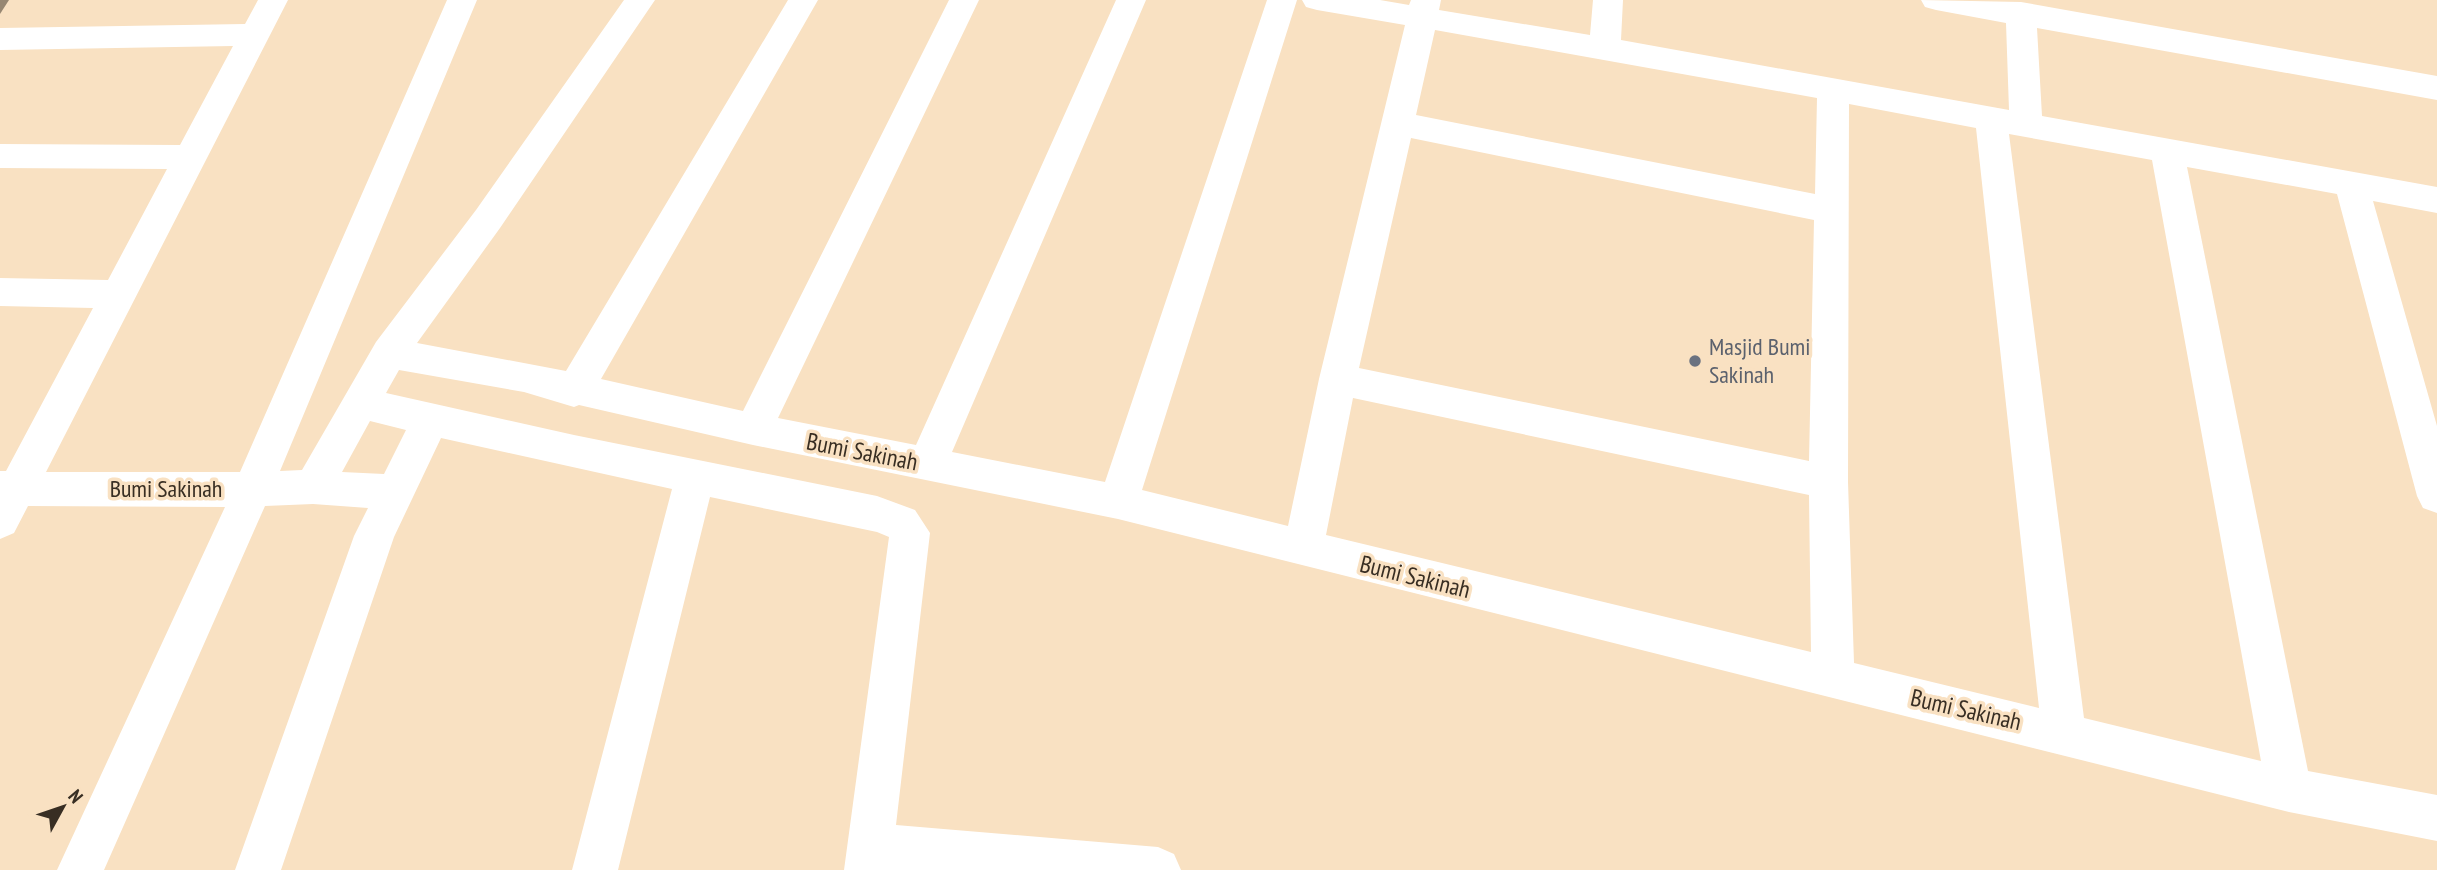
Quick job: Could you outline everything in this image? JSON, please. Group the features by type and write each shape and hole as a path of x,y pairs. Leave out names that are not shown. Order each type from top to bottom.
{"street":[{"path":"6,499 120,295 273,0"},
{"path":"80,870 254,489 462,0"},
{"path":"313,487 389,353 488,219 640,0"},
{"path":"574,391 803,0"},
{"path":"753,429 964,0"},
{"path":"927,465 1131,0"},
{"path":"1118,502 1282,0"},
{"path":"1317,0 1423,9 1605,48 1833,92 2008,120 2437,200"},
{"path":"1605,48 1608,0"},
{"path":"1936,0 2437,88"},
{"path":"1303,550 1338,379 1423,9"},
{"path":"2021,13 2008,120 2064,733"},
{"path":"0,39 254,35"},
{"path":"1833,92 1828,482 1833,679"},
{"path":"1398,123 1831,210"},
{"path":"2167,149 2290,790"},
{"path":"0,156 191,157"},
{"path":"2351,184 2437,496"},
{"path":"0,292 120,295"},
{"name":"Bumi Sakinah","path":"389,353 524,377 574,391 753,429 1118,502 1303,550 2290,790 2437,818"},
{"path":"1338,379 1828,482"},
{"path":"359,403 430,421 893,518 909,530 869,858 1143,869"},
{"path":"258,870 374,536 393,492 430,421"},
{"path":"595,870 695,478"},
{"name":"Bumi Sakinah","path":"6,499 313,487 393,492"}],"place":[{"name":"Masjid Bumi Sakinah","path":"1695,361"}]}
